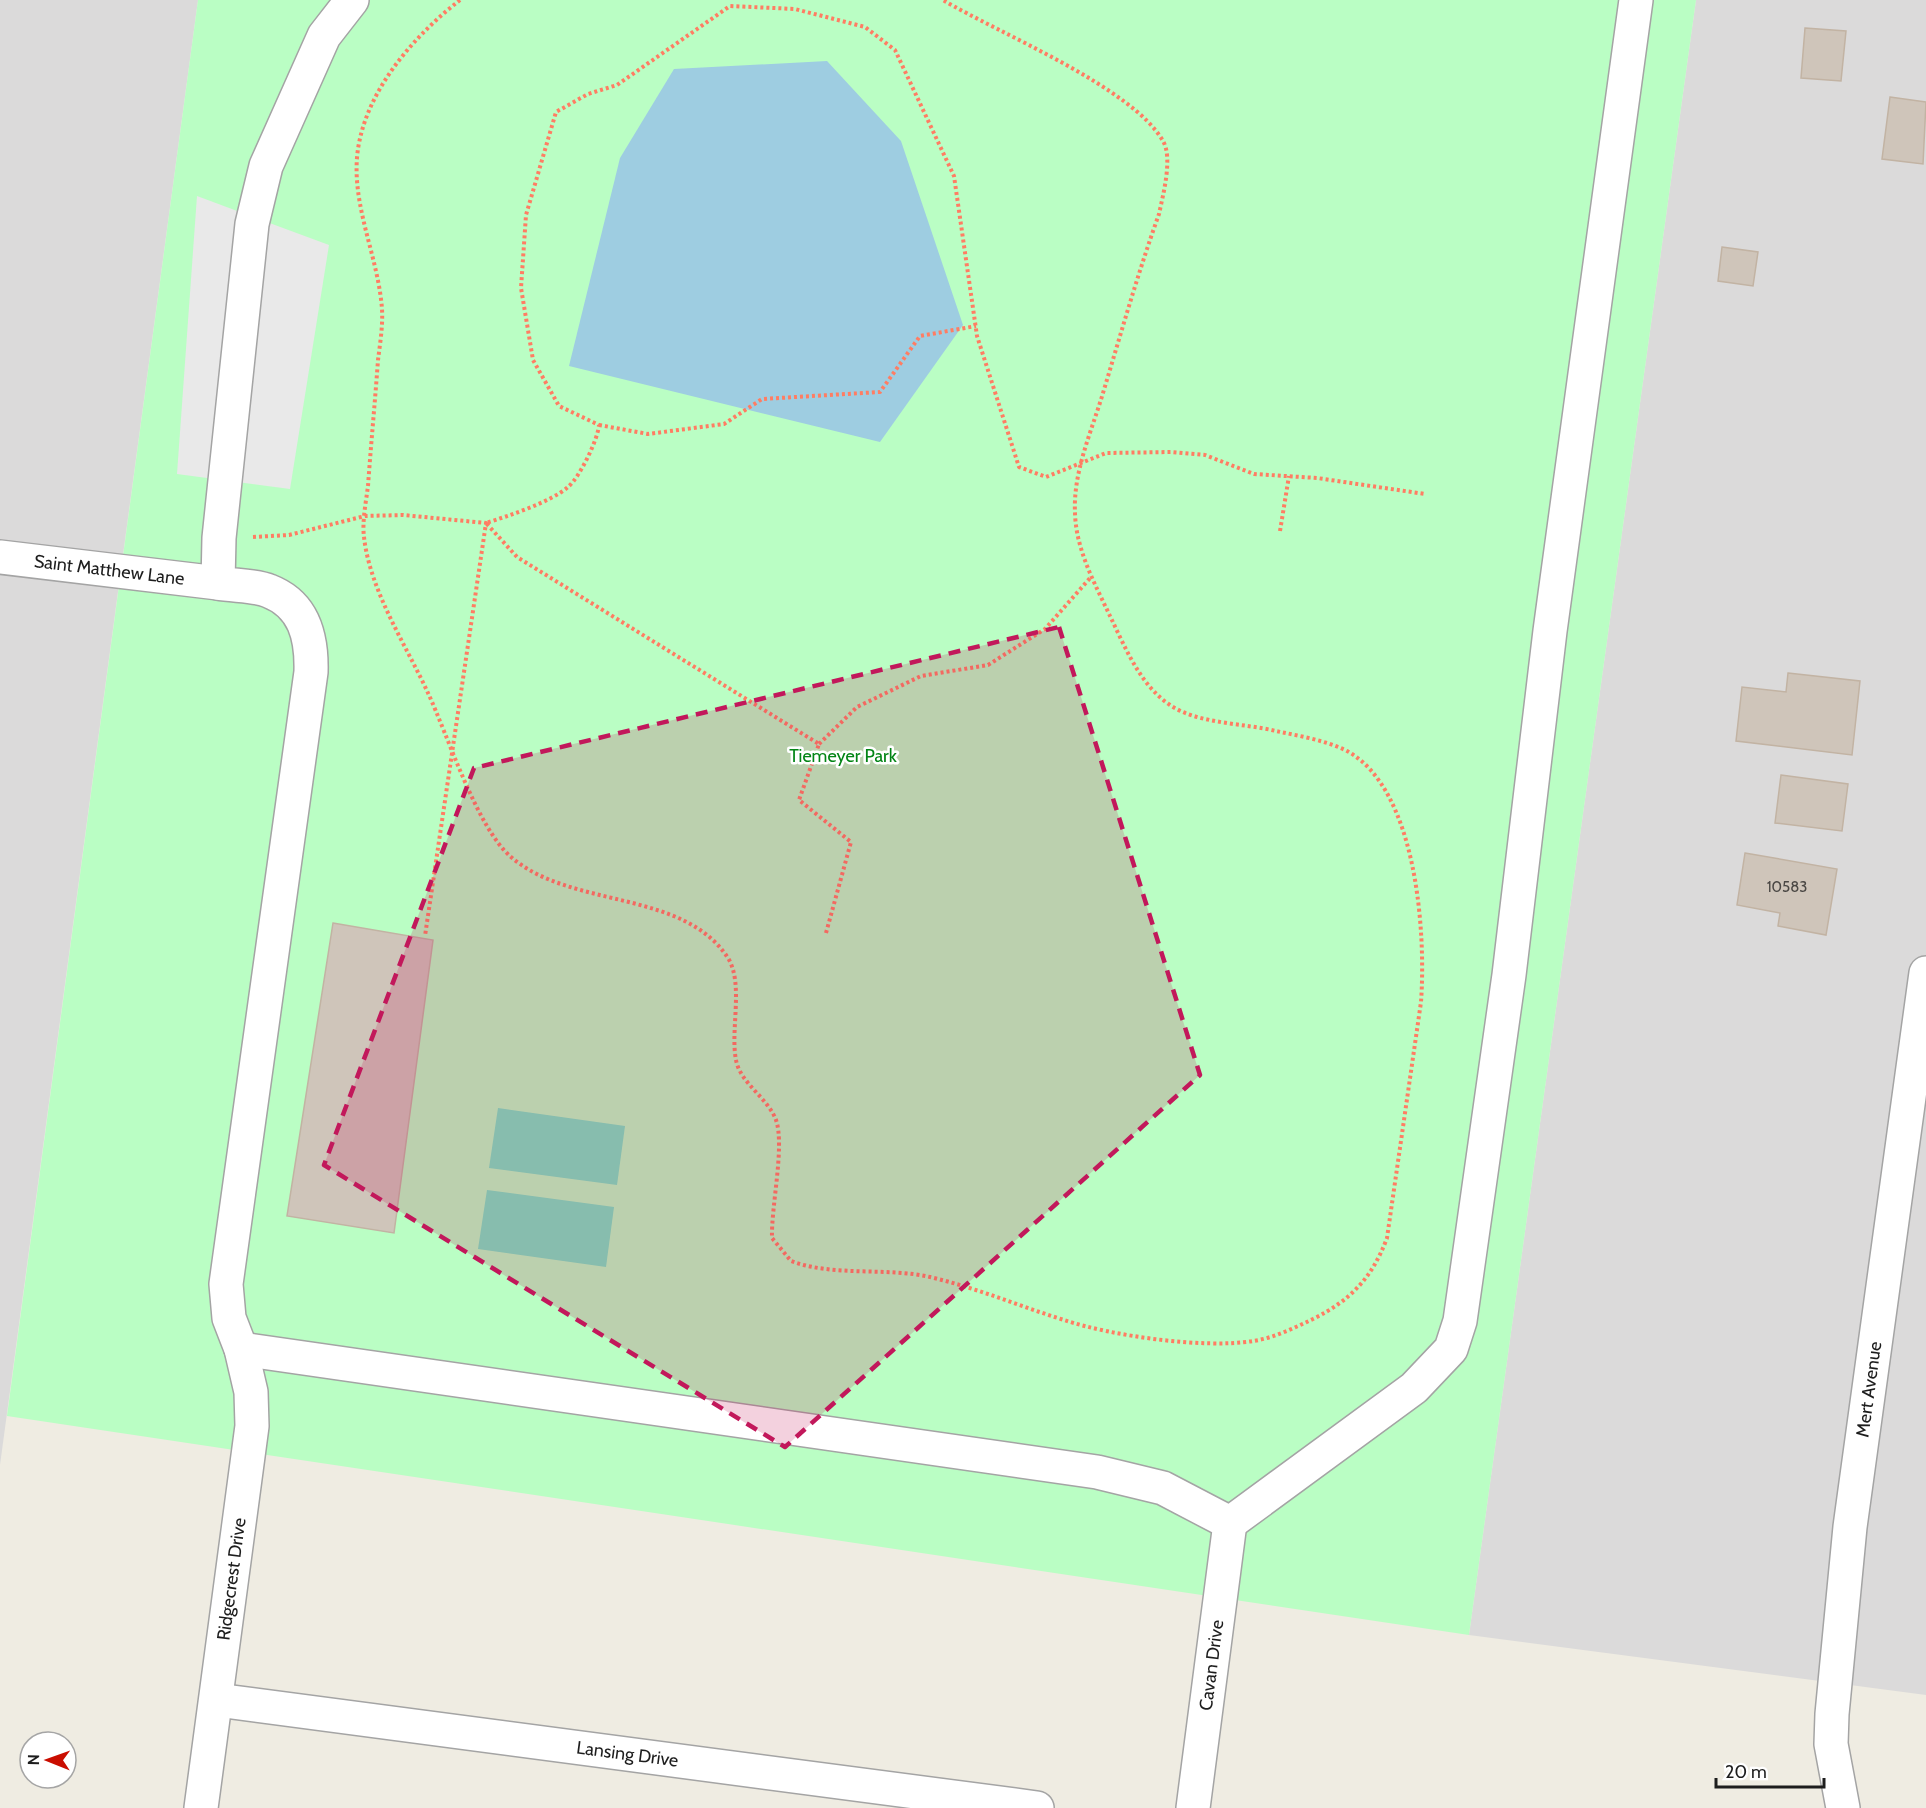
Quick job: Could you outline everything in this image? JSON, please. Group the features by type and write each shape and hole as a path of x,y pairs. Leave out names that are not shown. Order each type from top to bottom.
{"street":[{"path":"218,584 219,538 252,224 266,166 324,36 352,0"},
{"path":"241,1349 1097,1472 1162,1488 1230,1523 1414,1388 1451,1349 1460,1321 1509,975 1550,631 1636,0"},
{"name":"Saint Matthew Lane","path":"0,557 269,591 290,605 304,621 312,646 308,695 226,1284 229,1318 241,1349"},
{"name":"Mert Avenue","path":"1843,1808 1832,1744 1832,1714 1848,1539 1926,973"},
{"name":"Ridgecrest Drive","path":"201,1808 252,1426 251,1392 241,1349"},
{"name":"Cavan Drive","path":"1193,1808 1230,1523"},
{"name":"Lansing Drive","path":"217,1700 1037,1808"}],"path":[{"path":"460,0 442,14 391,71 366,118 358,149 360,201 372,248 382,311 363,536 381,600 428,693 488,826 510,857 551,882 661,912 701,930 729,960 737,1002 733,1032 736,1064 769,1106 777,1124 772,1238 791,1261 883,1273 917,1274 999,1296 1064,1320 1113,1332 1207,1344 1254,1341 1292,1329 1328,1311 1363,1284 1377,1263 1387,1238 1421,1002 1424,966 1418,890 1408,849 1387,793 1370,770 1348,752 1320,741 1254,726 1211,721 1171,706 1147,682 1130,658 1091,577 1075,514 1081,463 1159,213 1167,177 1164,142 1136,109 1053,58 943,0"},
{"path":"976,326 920,336 880,392 762,399 724,424 648,434 599,425 559,406 533,360 522,288 526,215 556,112 588,94 617,85 730,6 795,9 866,27 895,50 954,176 976,326 1019,467 1046,477 1106,453 1172,452 1204,455 1254,474 1289,476 1425,494"},
{"path":"219,538 288,536 365,516 403,515 486,523 516,514 569,487 598,438 599,425"},
{"path":"1280,531 1289,476"},
{"path":"486,523 517,557 819,744"},
{"path":"425,936 486,523"},
{"path":"826,933 851,842 799,800 819,744 857,707 921,676 988,665 1045,629 1091,577"}],"highlighted area":[{"path":"1059,627 1200,1075 785,1447 324,1165 474,768"}],"shaded area":[{"path":"0,0 198,0 0,1465"},
{"path":"1696,0 1926,0 1926,1695 1469,1635"},
{"path":"197,196 329,245 290,489 177,474"}],"green space":[{"name":"Tiemeyer Park","path":"198,0 1696,0 1469,1635 7,1416"},
{"path":"498,1108 625,1126 617,1185 489,1168"},
{"path":"487,1190 614,1207 606,1267 478,1249"}],"water":[{"path":"827,61 901,141 963,325 880,442 569,366 620,158 674,69"}],"building":[{"path":"1805,28 1846,31 1841,81 1801,78"},
{"path":"1890,97 1926,102 1923,164 1882,159"},
{"path":"1722,247 1758,252 1753,286 1718,281"},
{"path":"1788,673 1860,681 1852,755 1736,741 1742,687 1786,692"},
{"path":"1781,775 1848,784 1842,831 1775,823"},
{"path":"1745,853 1837,869 1826,935 1778,926 1780,913 1737,905"},
{"path":"333,923 433,940 394,1233 287,1216"}]}
